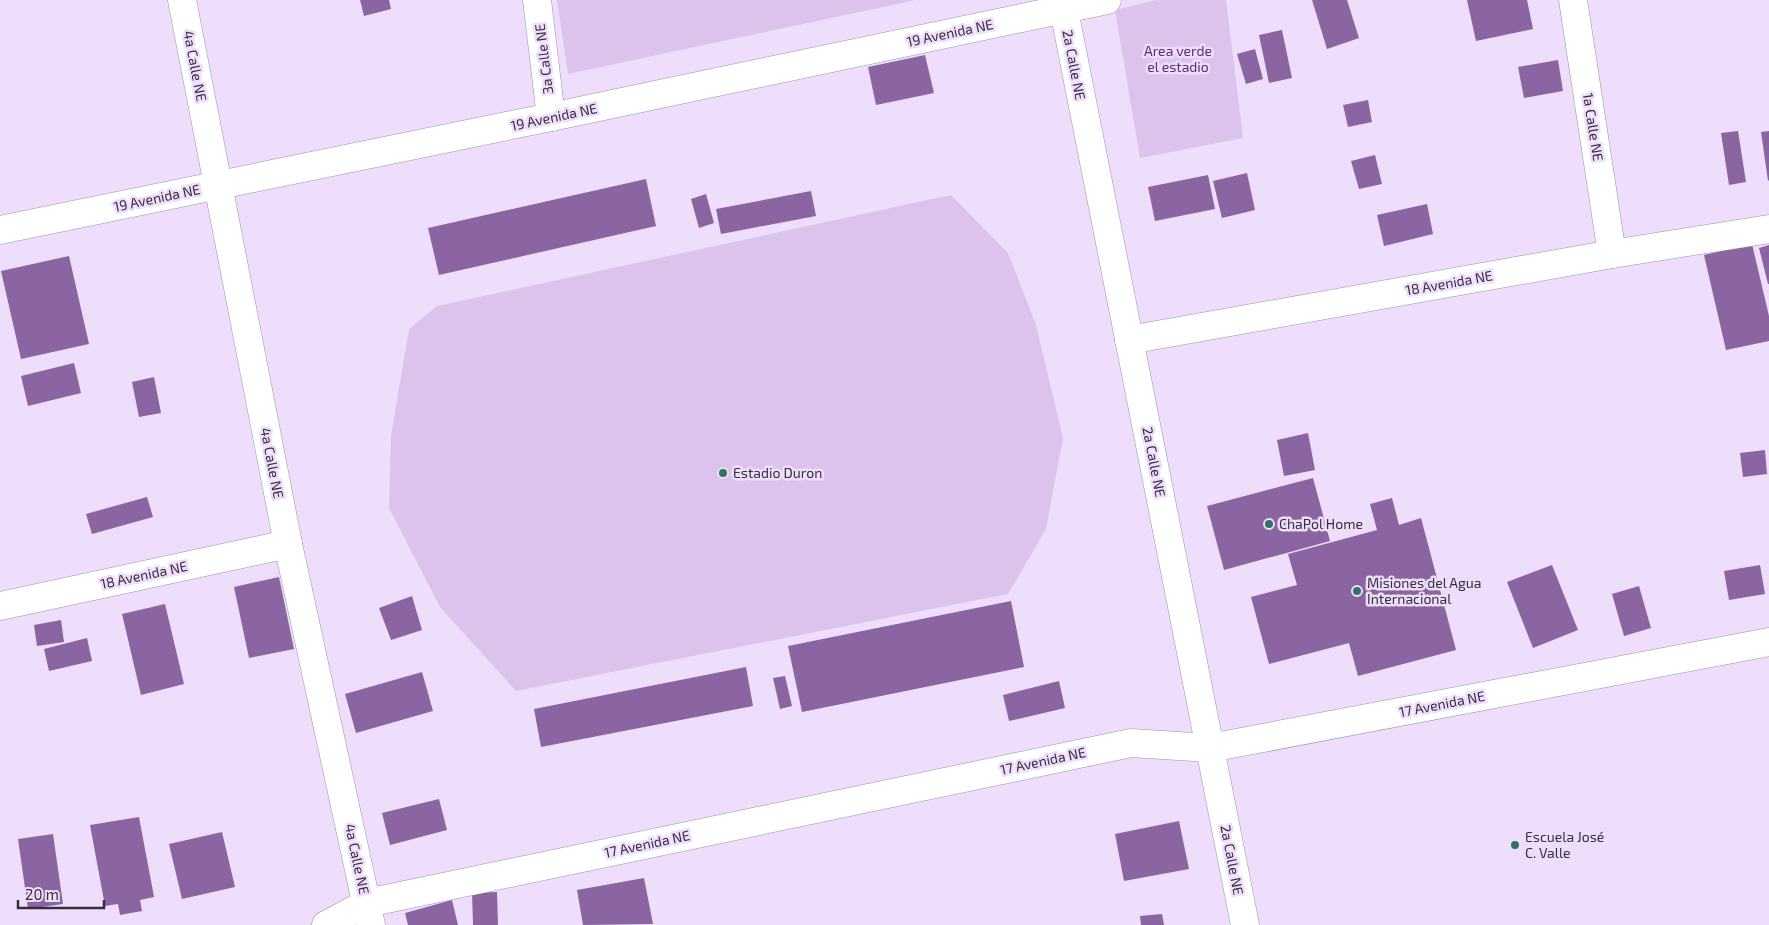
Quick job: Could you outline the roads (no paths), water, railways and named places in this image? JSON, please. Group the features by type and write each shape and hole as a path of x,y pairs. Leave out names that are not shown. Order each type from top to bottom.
{"street":[{"name":"4a Calle NE","path":"182,0 288,544 369,914"},
{"name":"3a Calle NE","path":"537,0 551,117"},
{"name":"19 Avenida NE","path":"0,230 551,117 1062,5 1107,0"},
{"name":"1a Calle NE","path":"1573,0 1612,254"},
{"name":"2a Calle NE","path":"1062,5 1245,925"},
{"name":"18 Avenida NE","path":"1129,340 1612,254 1769,229"},
{"name":"18 Avenida NE","path":"0,606 288,544"},
{"name":"17 Avenida NE","path":"326,925 1131,742 1210,748 1769,642"}],"place":[{"name":"Estadio Duron","path":"723,473"},
{"name":"ChaPol Home","path":"1269,524"},
{"name":"Misiones del Agua Internacional","path":"1357,591"},
{"name":"Escuela José C. Valle","path":"1515,845"}],"park label":[{"name":"Area verde el estadio","path":"1178,59"}]}
